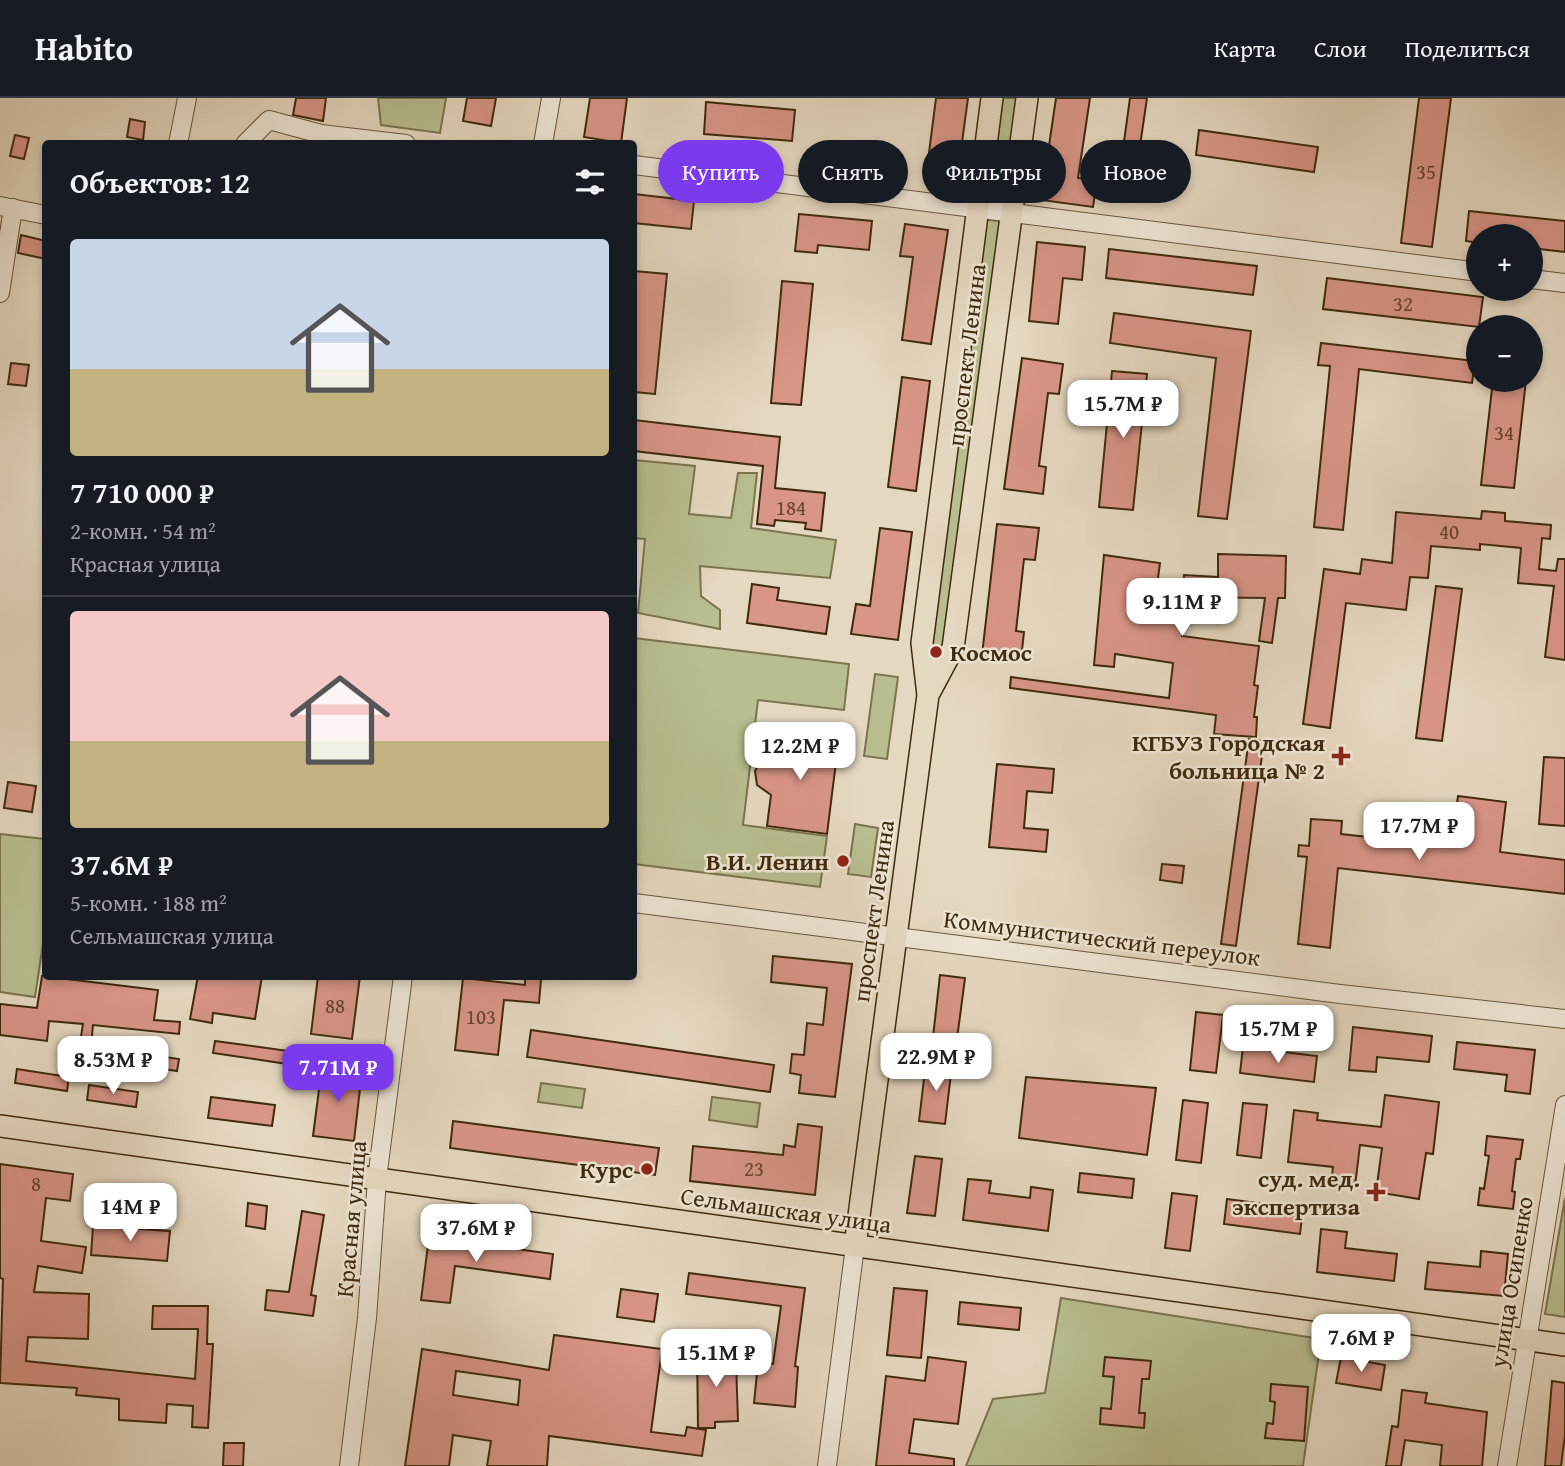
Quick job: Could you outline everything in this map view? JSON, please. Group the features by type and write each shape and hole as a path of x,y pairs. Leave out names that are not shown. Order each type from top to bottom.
{"main road":[{"name":"проспект Ленина","path":"856,1247 928,695 922,650 992,98"},
{"name":"проспект Ленина","path":"928,695 953,648 1027,98"},
{"path":"922,650 939,657 949,655"},
{"name":"Сельмашская улица","path":"0,1126 1565,1345"}],"street":[{"path":"179,140 187,98"},
{"path":"544,140 551,98"},
{"path":"249,140 269,120 321,134 372,140"},
{"path":"637,165 1010,215 1283,245 1466,270"},
{"path":"0,293 6,207 42,214"},
{"path":"1543,280 1565,283"},
{"name":"Коммунистический переулок","path":"637,903 1340,994 1565,1019"},
{"name":"Красная улица","path":"349,1466 367,1318 377,1179 402,980"},
{"name":"улица Осипенко","path":"1507,1466 1525,1340 1565,1105"},
{"name":"проспект Ленина","path":"827,1466 856,1247"}],"green space":[{"path":"378,98 446,98 440,133 381,125"},
{"path":"1003,98 1022,98 1017,140 997,140"},
{"path":"982,219 1005,222 947,650 941,656 931,654 927,643"},
{"path":"637,460 695,466 689,514 731,518 738,473 757,473 751,528 836,540 830,578 700,566 701,596 720,610 720,629 638,613 645,539 637,538"},
{"path":"637,638 849,664 844,710 758,700 743,825 827,836 820,887 637,864"},
{"path":"875,674 898,677 887,759 864,756"},
{"path":"855,824 878,828 871,877 848,874"},
{"path":"0,834 42,839 42,950 35,997 0,992"},
{"path":"541,1083 585,1089 582,1108 538,1102"},
{"path":"712,1097 760,1103 757,1127 709,1120"},
{"path":"1565,1198 1565,1317 1545,1314"},
{"path":"1061,1298 1321,1339 1303,1466 966,1466 993,1399 1045,1393"}],"building":[{"path":"296,98 326,98 323,121 293,115"},
{"path":"467,98 496,98 491,126 463,121"},
{"path":"590,98 627,98 621,140 584,137"},
{"path":"936,98 968,98 962,140 931,140"},
{"path":"1056,98 1090,98 1084,140 1080,140 1078,178 1080,203 1094,203 1093,207 1063,203 1066,203 1066,140 1050,140"},
{"path":"1130,98 1147,98 1141,140 1124,140"},
{"path":"1419,98 1451,98 1432,247 1401,243"},
{"path":"706,102 795,110 792,141 704,134"},
{"path":"130,119 145,122 143,140 127,137"},
{"path":"1199,130 1318,147 1314,172 1196,155"},
{"path":"15,135 29,138 24,159 10,156"},
{"path":"637,194 658,197 658,203 694,203 691,229 637,223"},
{"path":"1469,211 1565,221 1565,252 1543,249 1543,224 1468,224"},
{"path":"799,214 872,221 869,250 818,245 817,253 795,251"},
{"path":"905,224 948,230 931,344 902,340 913,257 900,256"},
{"path":"21,235 42,240 42,258 18,253"},
{"path":"1037,242 1085,247 1082,280 1063,278 1058,324 1029,321"},
{"path":"1109,249 1257,266 1253,295 1106,278"},
{"path":"637,271 667,274 655,394 637,392"},
{"path":"1327,278 1466,295 1466,301 1482,301 1481,315 1466,315 1466,326 1323,309"},
{"path":"782,281 813,284 801,405 771,403"},
{"path":"1114,313 1251,331 1227,519 1198,516 1216,358 1110,343"},
{"path":"1321,343 1466,360 1466,382 1359,369 1343,530 1314,527 1330,366 1318,365"},
{"path":"1022,358 1063,364 1059,394 1048,393 1039,466 1046,467 1043,494 1004,489"},
{"path":"11,363 29,365 26,386 8,384"},
{"path":"1112,371 1147,374 1133,510 1099,507"},
{"path":"902,377 930,381 916,491 888,487"},
{"path":"1492,392 1525,392 1514,488 1481,485"},
{"path":"637,420 780,437 775,488 825,493 821,531 805,529 806,523 775,520 774,526 757,524 763,466 637,451"},
{"path":"1482,511 1505,513 1505,521 1551,525 1550,539 1542,538 1539,569 1556,571 1558,559 1565,559 1565,660 1545,657 1554,586 1518,583 1521,548 1480,544 1480,550 1431,546 1428,578 1410,577 1406,610 1346,603 1330,728 1303,724 1324,569 1360,574 1362,559 1392,563 1396,512 1481,519"},
{"path":"997,524 1039,528 1035,560 1024,559 1016,631 1024,632 1021,659 982,655"},
{"path":"880,528 912,532 898,640 851,634 856,604 870,606"},
{"path":"1218,554 1286,556 1285,598 1278,598 1272,643 1259,641 1265,598 1190,597 1182,636 1259,646 1254,685 1258,686 1254,717 1257,717 1256,737 1214,734 1216,715 1010,688 1011,677 1169,698 1173,663 1115,654 1114,667 1094,665 1104,555 1160,563 1157,585 1183,589 1184,575 1218,577"},
{"path":"752,584 779,588 777,600 830,607 826,634 747,623"},
{"path":"1436,586 1462,589 1442,741 1416,738"},
{"path":"783,731 839,738 827,834 767,826 771,795 757,785 755,771 762,758 769,754 780,755"},
{"path":"1249,739 1264,741 1236,946 1221,944"},
{"path":"1544,757 1565,758 1565,826 1539,824"},
{"path":"997,764 1054,769 1052,793 1027,791 1024,828 1048,830 1046,852 989,847"},
{"path":"8,782 36,786 32,812 4,808"},
{"path":"1458,796 1506,802 1500,852 1565,860 1565,894 1338,868 1330,948 1298,944 1307,857 1298,856 1299,845 1309,846 1311,819 1342,821 1341,834 1451,846"},
{"path":"1162,864 1184,866 1182,883 1160,880"},
{"path":"773,956 852,964 835,1097 799,1093 801,1075 790,1073 792,1054 804,1055 807,1023 823,1025 827,988 771,982"},
{"path":"940,975 965,978 957,1039 933,1037"},
{"path":"42,976 42,980 75,980 158,990 154,1020 180,1022 179,1034 93,1025 91,1046 179,1059 177,1071 78,1056 83,1024 49,1021 47,1041 0,1035 0,1004 37,1008"},
{"path":"197,980 261,980 255,1019 213,1013 212,1023 190,1019"},
{"path":"318,980 359,980 352,1039 311,1034"},
{"path":"463,980 525,985 525,980 541,980 539,1003 504,1000 498,1055 455,1050"},
{"path":"1196,1012 1223,1015 1216,1073 1190,1070"},
{"path":"1353,1027 1432,1036 1429,1062 1377,1057 1376,1072 1349,1070"},
{"path":"531,1030 774,1065 770,1092 527,1057"},
{"path":"215,1041 303,1053 301,1066 213,1053"},
{"path":"1457,1042 1535,1050 1530,1094 1505,1091 1507,1075 1454,1069"},
{"path":"1243,1047 1317,1056 1314,1082 1240,1073"},
{"path":"926,1062 952,1065 945,1124 919,1121"},
{"path":"322,1066 362,1071 354,1141 313,1136"},
{"path":"17,1069 69,1077 67,1091 15,1083"},
{"path":"1026,1077 1156,1088 1147,1155 1019,1138"},
{"path":"89,1085 138,1092 136,1107 87,1100"},
{"path":"1385,1095 1439,1102 1433,1154 1426,1153 1419,1199 1376,1192 1382,1148 1360,1145 1355,1186 1331,1184 1333,1167 1288,1162 1294,1110 1318,1113 1317,1120 1381,1127"},
{"path":"211,1097 275,1105 272,1126 208,1118"},
{"path":"1183,1100 1208,1103 1201,1163 1176,1160"},
{"path":"1243,1103 1267,1105 1261,1158 1237,1155"},
{"path":"453,1121 659,1148 655,1175 450,1148"},
{"path":"798,1124 822,1127 815,1195 690,1181 693,1146 783,1155 784,1145 795,1147"},
{"path":"1487,1136 1523,1140 1520,1159 1516,1159 1513,1209 1478,1205 1480,1188 1484,1189 1489,1156 1485,1155"},
{"path":"915,1156 942,1159 935,1216 907,1213"},
{"path":"0,1164 73,1174 70,1201 46,1198 41,1241 86,1247 82,1273 38,1266 34,1292 89,1294 88,1339 28,1337 26,1361 195,1379 198,1329 152,1329 153,1306 208,1306 207,1344 213,1344 208,1428 192,1427 193,1406 167,1404 166,1423 119,1420 119,1399 76,1395 77,1388 0,1383 3,1279 0,1278"},
{"path":"1080,1173 1134,1179 1132,1198 1078,1192"},
{"path":"968,1179 991,1181 989,1193 1030,1198 1031,1187 1053,1190 1048,1231 963,1220"},
{"path":"1172,1193 1197,1196 1190,1251 1165,1248"},
{"path":"1227,1199 1303,1209 1300,1234 1224,1224"},
{"path":"248,1203 267,1206 265,1229 246,1226"},
{"path":"302,1211 324,1215 311,1295 316,1296 313,1316 265,1310 267,1290 289,1292"},
{"path":"93,1226 170,1231 167,1261 91,1255"},
{"path":"1321,1229 1347,1232 1345,1248 1397,1254 1394,1281 1317,1272"},
{"path":"429,1237 553,1254 550,1279 455,1266 450,1303 421,1300"},
{"path":"1481,1251 1508,1254 1504,1296 1425,1289 1428,1262 1480,1267"},
{"path":"689,1273 805,1288 795,1366 798,1367 795,1407 754,1403 758,1363 773,1364 781,1306 686,1294"},
{"path":"894,1288 927,1291 921,1358 887,1355"},
{"path":"621,1289 658,1294 654,1322 617,1317"},
{"path":"960,1302 1021,1308 1019,1330 958,1324"},
{"path":"554,1335 662,1349 651,1432 685,1436 687,1427 706,1430 702,1456 549,1436 547,1466 487,1466 491,1441 453,1435 449,1466 405,1466 422,1349 549,1370","holes":["456,1371 520,1380 518,1405 453,1395"]},
{"path":"713,1344 713,1362 736,1362 738,1421 715,1422 715,1428 698,1428 697,1345"},
{"path":"928,1357 966,1362 958,1424 914,1419 909,1453 954,1459 954,1466 876,1466 886,1376 925,1381"},
{"path":"1105,1357 1151,1361 1149,1379 1142,1379 1139,1413 1145,1413 1144,1428 1100,1424 1101,1408 1111,1409 1114,1377 1103,1376"},
{"path":"1341,1357 1385,1365 1381,1390 1336,1383"},
{"path":"1552,1381 1565,1383 1565,1435 1561,1466 1545,1466"},
{"path":"1271,1384 1308,1387 1304,1441 1265,1438 1267,1423 1273,1424 1275,1402 1270,1401"},
{"path":"1402,1390 1427,1393 1425,1403 1487,1412 1482,1466 1440,1466 1442,1445 1405,1440 1401,1466 1386,1466 1392,1426 1398,1427"},
{"path":"224,1443 244,1443 243,1466 223,1466"}],"place":[{"name":"Космос","path":"936,652"},
{"name":"КГБУЗ Городская больница № 2","path":"1341,756"},
{"name":"В.И. Ленин","path":"843,861"},
{"name":"Курс","path":"647,1169"},
{"name":"суд. мед. экспертиза","path":"1376,1192"}]}
